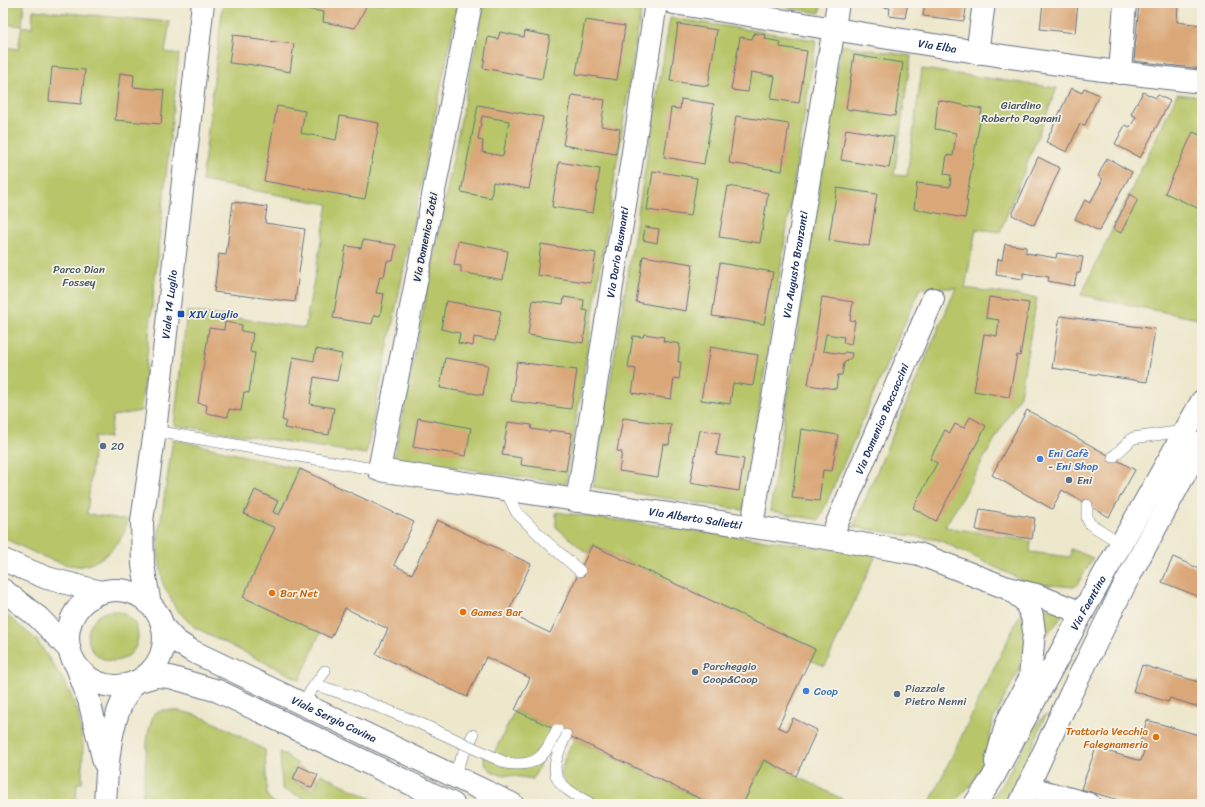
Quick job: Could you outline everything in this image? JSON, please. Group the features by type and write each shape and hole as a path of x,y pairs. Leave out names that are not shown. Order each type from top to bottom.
{"street":[{"name":"Viale 14 Luglio","path":"150,605 143,565 142,521 155,431 203,3"},
{"name":"Via Domenico Zotti","path":"380,470 471,3"},
{"name":"Via Dario Busmanti","path":"577,501 656,3"},
{"name":"Via Elba","path":"674,3 977,53 1120,73 1202,82"},
{"name":"Via Augusto Branzanti","path":"752,526 835,30 838,3"},
{"path":"977,53 984,3"},
{"path":"1120,73 1125,3"},
{"name":"Via Domenico Boccaccini","path":"833,539 835,528 932,299"},
{"name":"Via Faentina","path":"974,804 992,779 1121,544 1193,444 1202,401"},
{"path":"1023,795 1193,444"},
{"name":"Via Alberto Salietti","path":"380,470 577,501 752,526 919,554 1007,588 1036,595 1082,613"},
{"path":"3,560 47,578 101,592"},
{"name":"Via Alberto Salietti","path":"992,779 1007,722 1030,678 1033,649 1034,632 1032,616 1025,601 1007,588"},
{"path":"3,590 39,618 68,648 77,667 95,720 107,776"},
{"path":"68,648 68,634 71,620 78,608 88,598 101,592 114,590 127,591 140,596 158,615 162,626 164,643 159,659 150,672 136,682 127,692 116,720 107,776 105,804"},
{"path":"1061,714 1058,700 1060,682 1083,638 1086,626 1082,613"},
{"name":"Viale Sergio Cavina","path":"162,626 176,641 192,651 512,804"},
{"path":"77,667 94,681 104,685 126,685 156,676 170,676 218,692 452,804"},
{"path":"1023,795 1045,790 1089,804"}],"lane":[{"path":"155,431 380,470"},
{"path":"1113,457 1132,438 1193,444"},
{"path":"505,489 517,513 548,544 580,571"},
{"path":"1087,505 1087,518 1090,524 1121,544 1141,554"},
{"path":"298,702 307,696 325,671"},
{"path":"316,685 351,696 417,722 506,763 521,765 529,764 539,759 546,753 562,732 554,761 557,778 562,787 591,804"},
{"path":"453,775 473,735"}],"green space":[{"path":"3,3 24,3 22,26 3,24"},
{"path":"223,3 458,3 366,454 174,425 187,311 305,328 328,204 202,181"},
{"path":"484,3 592,3 641,11 566,484 394,458"},
{"path":"757,3 821,3 820,13"},
{"name":"Parco Dian Fossey","path":"33,10 170,22 165,52 179,54 141,411 113,416 109,438 95,436 87,514 128,520 122,536 108,553 96,561 82,566 67,565 58,562 3,538 3,47 18,49 22,26 32,28"},
{"path":"670,18 816,40 743,510 593,487"},
{"name":"Giardino Roberto Pagnani","path":"841,45 911,56 894,175 907,176 922,69 1057,88 1000,232 976,229 965,288 1037,298 1020,395 945,527 1031,541 1030,552 1070,557 1071,549 1093,558 1077,585 1074,587 1028,583 939,540 853,527 956,288 920,288 819,520 770,511"},
{"path":"1177,94 1202,97 1202,320 1081,295"},
{"path":"173,439 300,469 279,515 273,512 278,501 255,490 244,513 275,528 320,633 300,680 194,627 176,609 163,584 157,546"},
{"path":"556,512 876,555 825,666 810,660 814,649 592,545 588,554 556,527"},
{"path":"1035,604 1063,613 1058,622 1041,640"},
{"path":"1023,608 1026,638 1022,664 993,720 986,759 971,785 952,804 929,804"},
{"path":"113,611 122,613 133,622 138,636 136,645 127,656 113,661 104,659 93,650 88,636 90,627 99,616"},
{"path":"3,612 36,639 66,684 78,712 83,745 82,783 77,783 76,804 3,804"},
{"path":"164,710 177,711 204,718 265,750 267,795 271,801 277,804 142,804 148,733 154,713"},
{"path":"515,710 557,730 533,779 493,773 485,764 482,750 493,755"},
{"path":"1046,714 1008,804 988,804 1004,782 1034,727"},
{"path":"575,739 711,804 572,804 561,774 565,756"},
{"path":"280,752 298,764 291,780 313,790 321,774 382,804 317,804 282,789"},
{"path":"764,760 852,804 743,804"}],"building":[{"path":"289,3 368,3 355,28 323,22 324,12 289,6"},
{"path":"868,3 908,3 905,18 889,16 890,8 868,5"},
{"path":"925,3 967,3 964,21 923,16"},
{"path":"1043,3 1078,3 1075,33 1040,29"},
{"path":"1139,3 1178,3 1177,22 1202,25 1202,69 1134,61"},
{"path":"585,20 625,26 617,80 576,74"},
{"path":"678,24 717,30 708,86 670,81"},
{"path":"525,31 550,36 542,79 483,68 488,37 498,39 500,32 524,37"},
{"path":"754,33 766,35 765,39 781,42 780,47 807,51 799,103 771,99 775,76 751,72 748,92 731,90 740,37 752,39"},
{"path":"233,35 251,37 251,39 294,44 290,72 248,64 229,63"},
{"path":"854,55 903,63 895,116 846,109"},
{"path":"52,67 85,70 81,104 49,101"},
{"path":"120,73 134,75 133,87 164,90 161,124 115,120"},
{"path":"1071,88 1082,93 1084,88 1099,95 1085,125 1080,124 1067,152 1046,142"},
{"path":"1143,92 1156,98 1158,95 1170,101 1140,158 1115,144 1125,125 1130,127 1136,117 1131,114"},
{"path":"572,95 605,100 601,126 620,129 616,154 563,145"},
{"path":"681,99 714,104 704,164 664,157 671,108 680,109"},
{"path":"938,100 982,109 966,201 968,201 965,218 914,209 917,183 950,187 951,175 944,174 947,155 953,156 956,133 935,129"},
{"path":"478,105 543,117 529,189 493,182 491,198 461,192","holes":["482,116 509,121 503,156 482,152 483,141 478,140"]},
{"path":"277,106 305,111 301,133 336,140 340,116 379,123 365,199 264,181"},
{"path":"736,116 789,124 782,171 729,163"},
{"path":"846,129 894,137 889,168 841,160"},
{"path":"1193,132 1202,136 1202,210 1165,193"},
{"path":"1038,157 1060,168 1034,225 1012,215"},
{"path":"1107,158 1132,172 1099,231 1075,219 1085,200 1090,203 1103,179 1098,176"},
{"path":"559,162 600,169 593,213 552,207"},
{"path":"653,171 697,178 691,216 647,210"},
{"path":"728,186 768,193 760,243 719,237"},
{"path":"837,188 877,194 869,246 829,240"},
{"path":"1130,194 1138,199 1121,233 1113,229"},
{"path":"233,202 267,207 265,223 305,229 295,302 214,292 219,254 226,255"},
{"path":"645,227 659,229 657,243 643,240"},
{"path":"363,240 396,245 393,261 387,261 384,277 380,276 376,293 384,294 380,316 374,315 372,324 333,318 346,246 361,248"},
{"path":"458,241 508,251 503,280 461,272 461,266 454,265"},
{"path":"541,244 596,253 591,283 537,275"},
{"path":"1005,244 1026,247 1026,253 1056,258 1057,253 1083,257 1080,273 1077,273 1074,286 1048,281 1049,277 1023,273 1023,279 996,275 998,259 1002,260"},
{"path":"643,256 693,264 686,311 636,302"},
{"path":"720,263 773,272 764,324 712,316"},
{"path":"564,297 584,300 583,310 588,311 583,343 528,335 533,300 563,304"},
{"path":"822,297 853,302 850,320 855,321 851,345 843,343 844,337 826,334 823,351 843,354 845,352 852,353 851,358 844,363 842,375 838,375 836,389 808,385"},
{"path":"989,297 1029,303 1020,356 1017,355 1009,397 974,391 984,334 997,336 999,320 986,318"},
{"path":"446,301 501,311 495,341 474,337 473,346 458,343 460,333 441,329"},
{"path":"1060,316 1155,329 1147,382 1052,368"},
{"path":"225,322 242,325 241,331 253,333 250,352 255,353 249,393 244,392 241,411 229,409 228,417 206,413 207,405 198,403 209,328 224,330"},
{"path":"644,334 664,337 663,341 680,344 678,362 681,362 679,379 674,378 671,399 632,393 636,369 628,368 633,336 643,337"},
{"path":"710,347 758,355 753,386 733,383 730,404 701,400"},
{"path":"316,349 342,354 337,381 314,377 310,404 334,408 329,435 284,428 286,421 282,420 293,357 314,361"},
{"path":"445,358 488,365 483,395 440,388"},
{"path":"517,362 577,370 571,409 511,401"},
{"name":"Eni Cafè - Eni Shop","path":"1027,410 1135,470 1109,517 1062,490 1052,509 992,475"},
{"path":"970,417 986,426 936,521 913,508 937,463 930,459 945,430 950,433 955,424 964,428"},
{"path":"418,418 471,428 466,456 413,447"},
{"path":"623,418 671,425 669,445 663,444 658,477 619,471 622,452 617,451"},
{"path":"508,422 532,425 531,429 572,433 566,471 521,465 522,458 502,455"},
{"path":"801,429 838,435 832,471 823,470 819,501 792,498"},
{"path":"700,430 720,433 716,455 744,459 739,491 690,483"},
{"path":"300,469 414,522 394,565 412,574 437,520 531,564 508,613 550,633 592,545 815,649 778,727 787,731 793,718 817,730 796,776 764,760 743,804 711,804 515,710 530,678 486,657 467,697 376,654 388,629 345,608 331,638 243,597 275,528 244,514 255,490 278,501 273,512 279,515"},
{"path":"980,509 1035,518 1032,539 976,530"},
{"path":"1173,557 1202,570 1202,598 1162,582"},
{"path":"1142,665 1202,683 1202,708 1170,698 1168,702 1133,691"},
{"path":"1147,720 1202,736 1202,804 1132,804 1081,789 1096,748 1141,761 1144,750 1138,749"},
{"path":"299,766 318,775 312,788 293,779"}],"place":[{"name":"XIV Luglio","path":"181,314"},
{"name":"20","path":"103,446"},
{"name":"Eni Cafè - Eni Shop","path":"1040,459"},
{"name":"Eni","path":"1069,480"},
{"name":"Bar Net","path":"272,593"},
{"name":"Games Bar","path":"463,612"},
{"name":"Parcheggio Coop&Coop","path":"695,672"},
{"name":"Coop","path":"806,691"},
{"name":"Piazzale Pietro Nenni","path":"897,694"},
{"name":"Trattoria Vecchia Falegnameria","path":"1156,737"}]}
